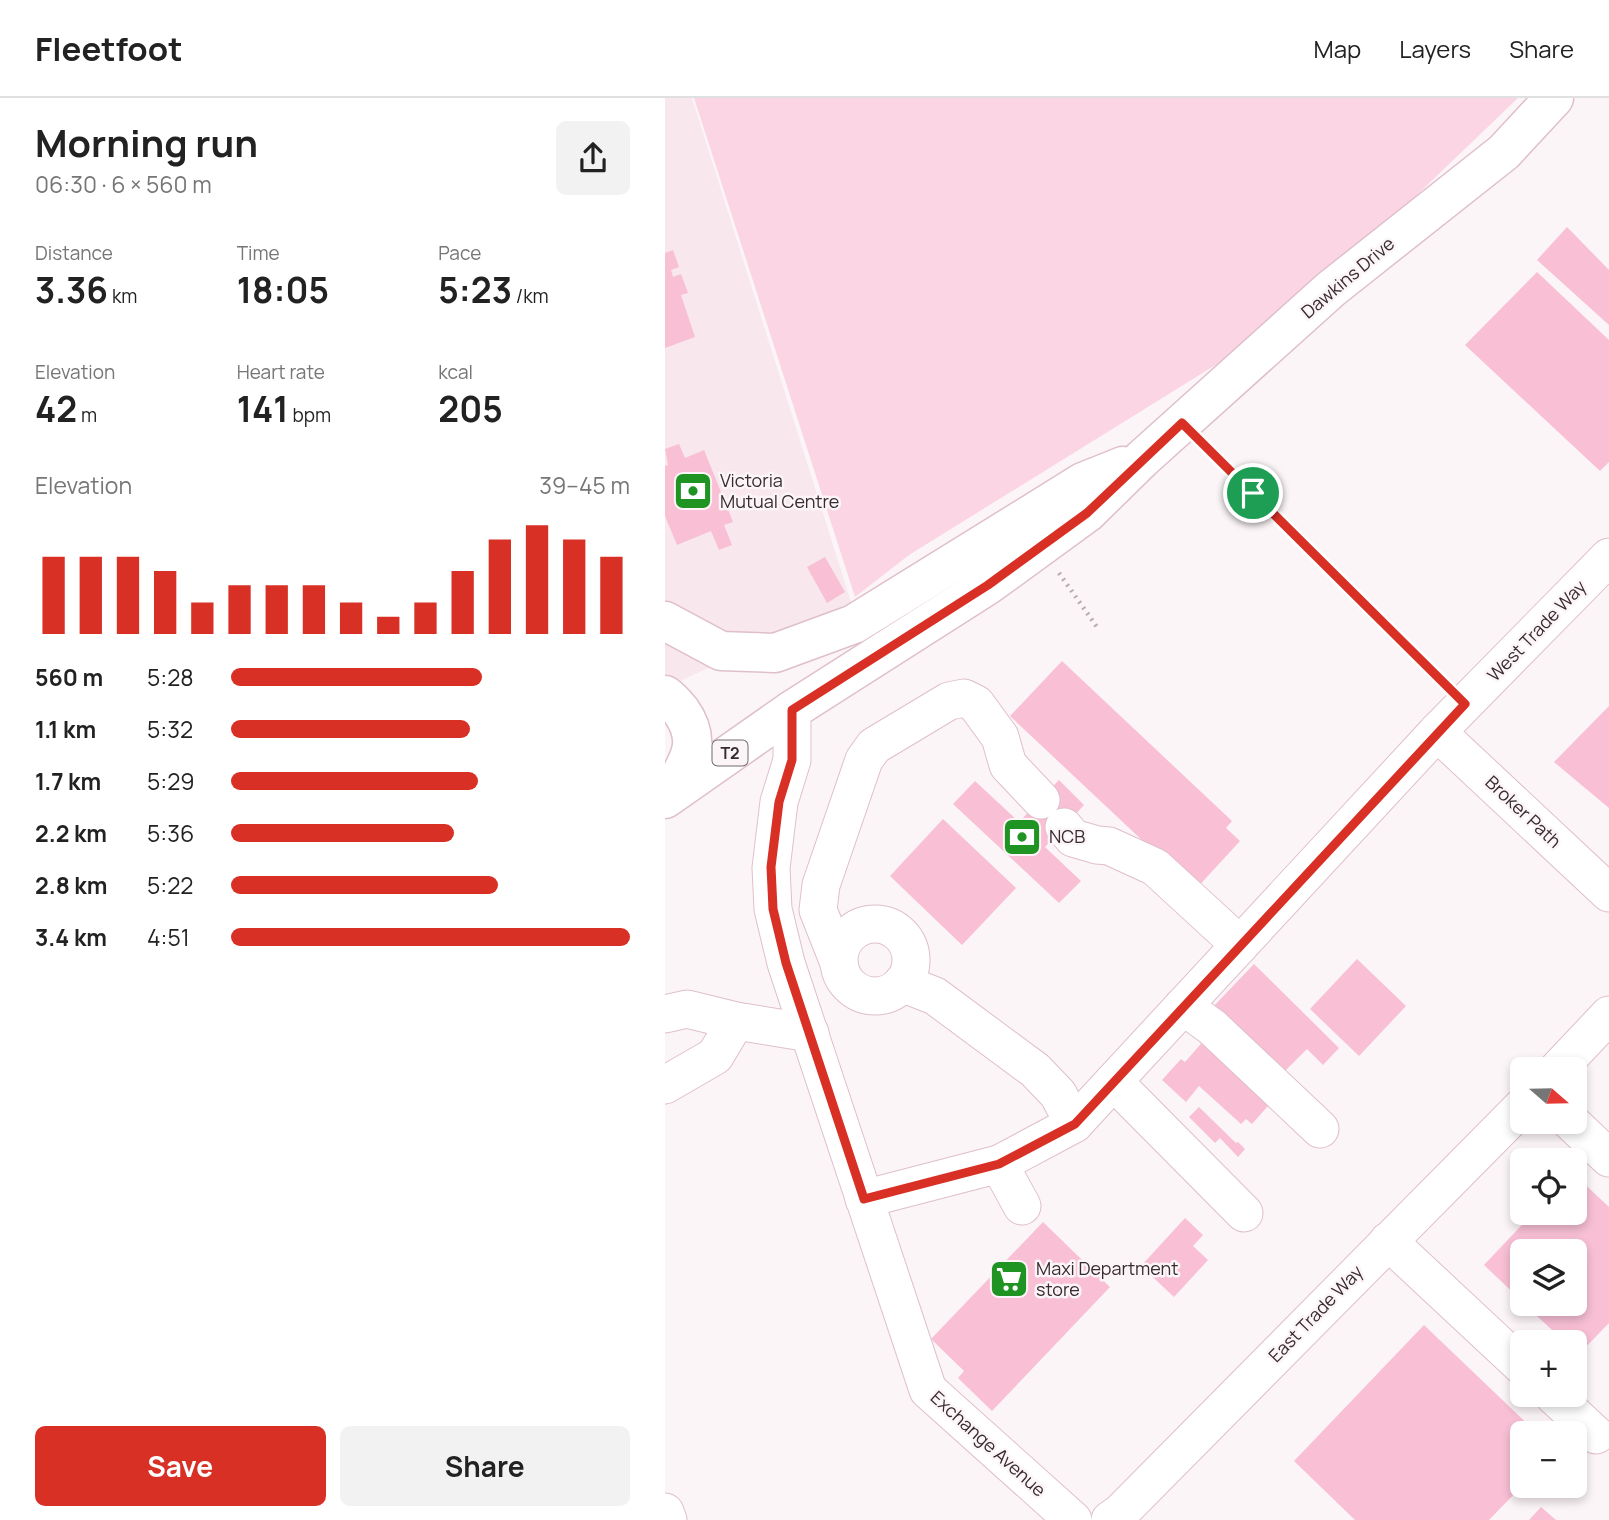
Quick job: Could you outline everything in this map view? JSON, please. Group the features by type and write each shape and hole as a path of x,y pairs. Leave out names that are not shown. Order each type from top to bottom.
{"main road":[{"name":"Dawkins Drive","path":"792,710 988,585 1087,513 1142,459 1331,289 1504,152 1554,98"},
{"name":"Dawkins Drive","path":"665,621 721,651 775,653 854,624 1083,482 1142,459"},
{"path":"665,695 688,722 694,746 689,761 667,798"},
{"name":"T2","path":"667,798 792,710"}],"street":[{"name":"West Trade Way","path":"864,1199 999,1164 1075,1124 1437,732 1609,557"},
{"path":"665,1014 687,1009 736,1021 808,1027 823,1013 845,975 840,949 847,937 858,928 871,924 885,925 898,932 907,943 911,957 909,971 902,983 891,992 878,996 864,994 845,975 818,910 821,885 864,760 874,746 949,701 964,698 976,704 1000,737 1008,765 1041,800"},
{"name":"Exchange Avenue","path":"792,710 792,760 779,802 771,867 773,909 786,963 928,1391 1073,1520"},
{"name":"Broker Path","path":"1437,732 1609,893"},
{"path":"1064,827 1073,838 1109,846 1156,867 1240,945"},
{"path":"902,983 935,996 1035,1070 1058,1094 1075,1124"},
{"path":"1183,1006 1212,1027 1320,1129"},
{"path":"1569,1057 1609,1015"},
{"path":"665,1085 715,1056 736,1021"},
{"path":"1114,1082 1244,1213"},
{"name":"East Trade Way","path":"1110,1520 1120,1513 1510,1119"},
{"path":"1584,1134 1609,1158"},
{"path":"999,1164 1022,1206"},
{"path":"1388,1241 1510,1355"},
{"path":"1566,1407 1596,1435"},
{"path":"665,1512 668,1520"}],"path":[{"path":"1182,423 1465,704"},
{"path":"1040,546 1099,630"}],"shaded area":[{"path":"665,98 692,98 851,602 665,688"},
{"path":"694,98 1518,98 1399,212 1251,343 909,555 855,597"}],"building":[{"path":"1567,227 1609,270 1609,325 1537,260"},
{"path":"673,250 679,267 671,270 673,277 681,274 688,293 681,295 695,337 665,348 665,253"},
{"path":"1537,272 1609,340 1609,462 1600,471 1465,345"},
{"name":"Victoria Mutual Centre","path":"679,444 685,458 704,450 733,522 724,525 732,545 719,550 711,531 677,545 665,516 665,466 668,465 665,449"},
{"path":"825,557 845,592 827,603 807,567"},
{"path":"1062,661 1232,821 1226,828 1240,841 1195,890 1010,716"},
{"path":"1609,706 1609,808 1554,762"},
{"name":"NCB","path":"1059,780 1084,805 1045,847 1081,881 1059,903 953,804 975,781 1019,822"},
{"path":"943,819 1016,888 962,945 890,876"},
{"path":"1357,959 1406,1006 1359,1056 1310,1009"},
{"path":"1254,964 1339,1048 1323,1065 1307,1049 1280,1076 1211,1009"},
{"path":"1206,1038 1275,1098 1252,1124 1246,1119 1241,1124 1199,1086 1186,1102 1162,1080 1181,1059 1185,1062"},
{"path":"1199,1107 1245,1149 1238,1157 1220,1138 1215,1143 1189,1117"},
{"path":"1587,1186 1609,1207 1609,1323 1587,1346 1587,1330 1552,1330 1537,1316 1587,1316 1587,1239 1510,1239 1510,1290 1484,1265 1522,1225 1587,1225"},
{"path":"1185,1218 1203,1235 1193,1246 1208,1260 1174,1297 1141,1266"},
{"path":"1043,1222 1110,1287 992,1411 958,1378 964,1371 931,1339"},
{"path":"1424,1325 1524,1421 1510,1421 1510,1498 1489,1520 1355,1520 1294,1461"},
{"path":"1541,1507 1556,1520 1529,1520"}],"place":[{"name":"Victoria Mutual Centre","path":"693,491"},
{"name":"NCB","path":"1022,837"},
{"name":"Maxi Department store","path":"1009,1279"}],"route":[{"path":"1182,423 1253,493 1465,704 1075,1124 999,1164 864,1199 786,963 773,909 771,867 779,802 792,760 792,710 988,585 1087,513 1182,423"}]}
